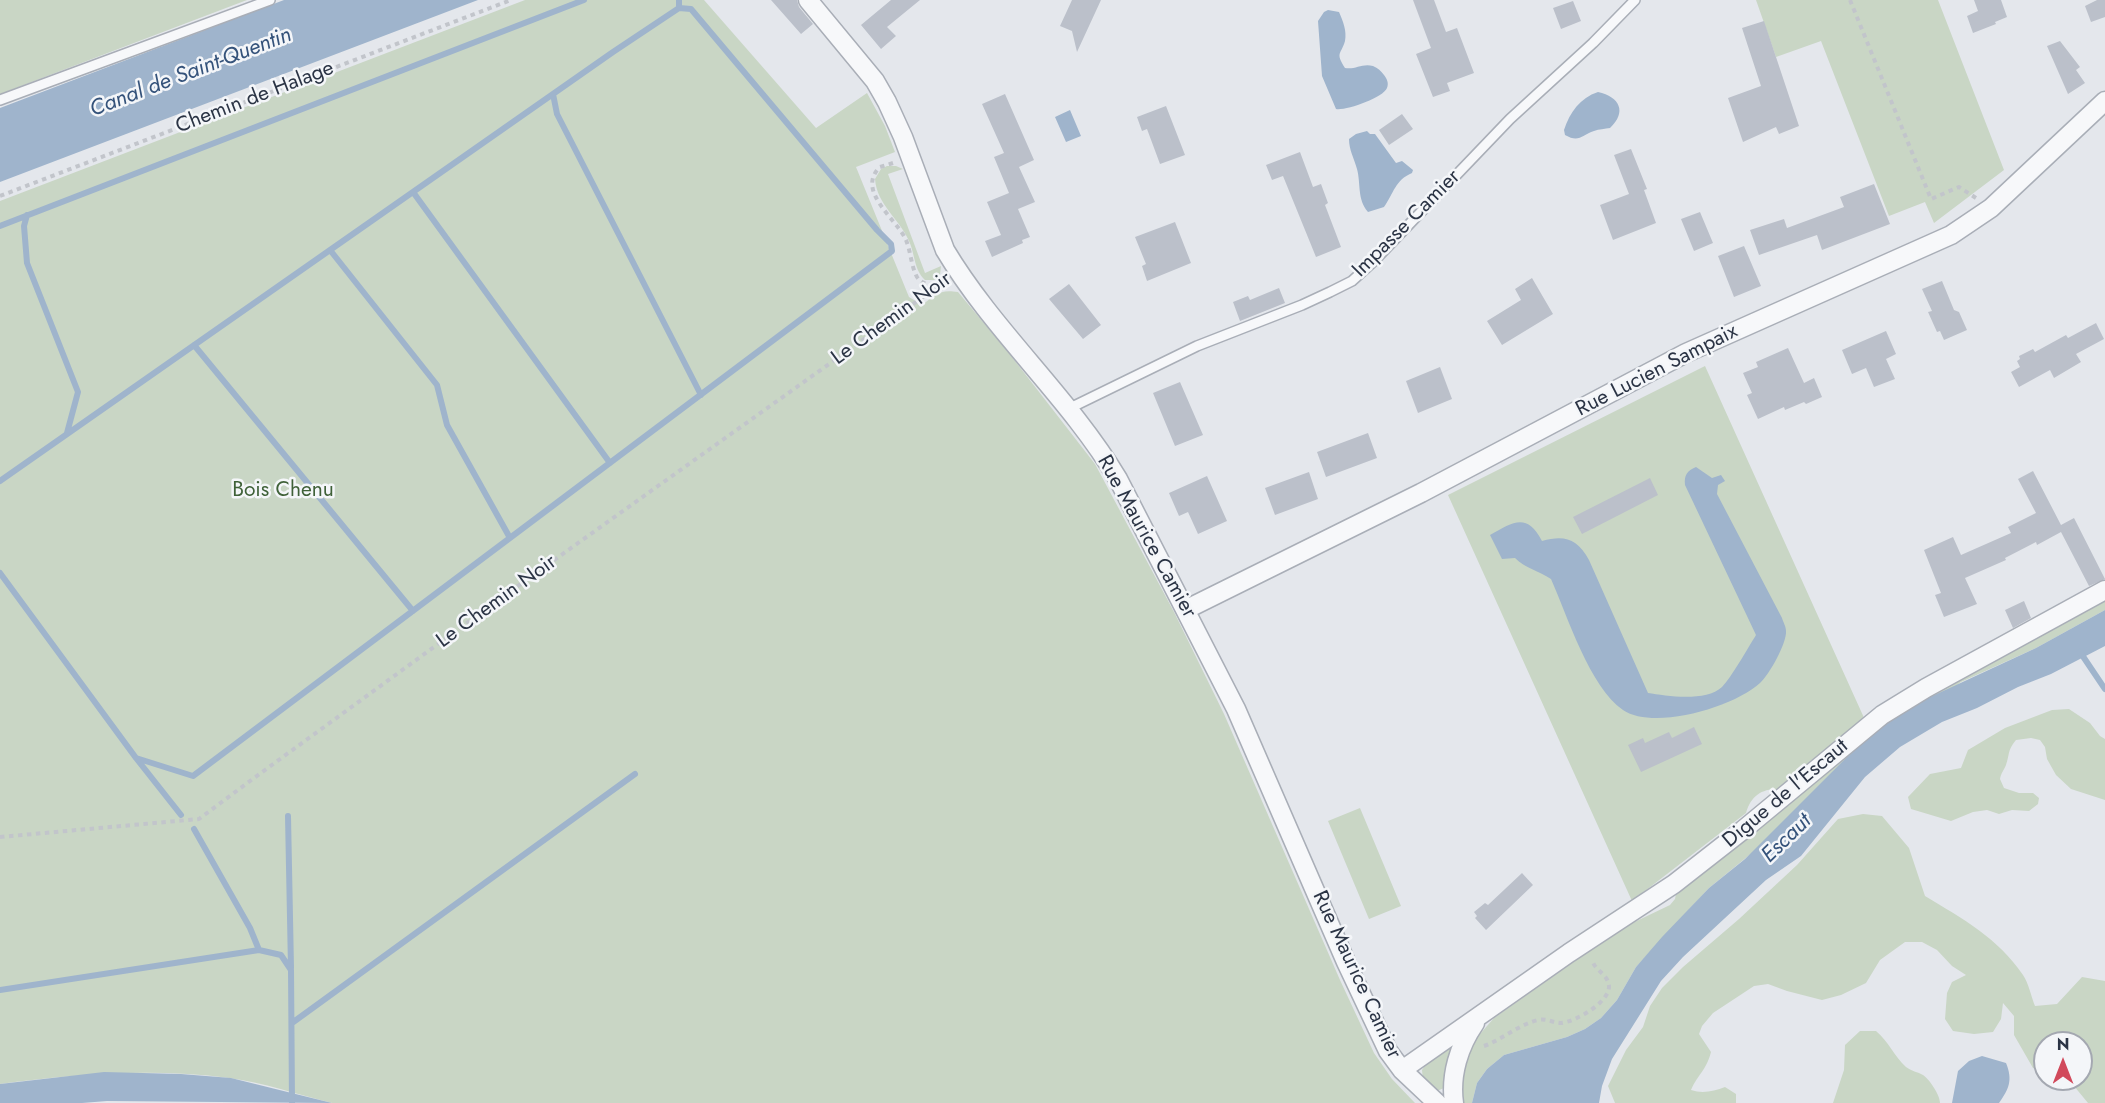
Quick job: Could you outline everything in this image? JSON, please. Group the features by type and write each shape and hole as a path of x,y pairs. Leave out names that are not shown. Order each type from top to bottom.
{"street":[{"name":"Rue Maurice Camier","path":"808,0 875,81 895,118 945,250 956,267 1115,473 1236,709 1388,1051 1402,1070 1437,1103"},
{"name":"Rue Lucien Sampaix","path":"1186,609 1421,493 1686,353 1937,242 1971,223 1991,208 2105,101"},
{"name":"Digue de l'Escaut","path":"1402,1070 1592,937 1674,884 1719,850 1882,715 1926,688 2105,590"},
{"name":"Digue de l'Escaut","path":"1454,1103 1453,1087 1459,1052 1463,1041 1479,1017"}],"lane":[{"path":"0,100 270,0"},
{"name":"Impasse Camier","path":"1068,410 1187,350 1302,305 1352,281 1510,119 1593,43 1635,0"}],"path":[{"name":"Chemin de Halage","path":"0,196 511,0"},
{"path":"1850,0 1931,199 1959,187 1991,208"},
{"path":"912,160 880,167 873,178 873,187 879,205 905,239 917,276 924,283 933,285 956,267"},
{"name":"Le Chemin Noir","path":"0,837 200,819 486,609 925,294 956,267"},
{"path":"924,283 925,294"},
{"path":"1477,1048 1514,1029 1540,1020 1571,1022 1600,1003 1608,993 1609,984 1606,976 1593,966 1592,937"}],"green space":[{"path":"0,0 247,0 0,94"},
{"name":"Bois Chenu","path":"525,0 704,0 816,128 867,93 885,126 895,152 856,167 909,297 922,305 938,293 958,292 1095,464 1174,612 1224,714 1374,1053 1392,1079 1415,1103 332,1103 242,1080 172,1073 86,1075 0,1084 0,201"},
{"path":"1756,0 1938,0 2004,170 1934,223 1925,202 1889,216 1821,41 1776,57"},
{"path":"887,166 903,169 888,174 925,273 941,266 940,275 936,280 925,280 921,276 905,233 880,196 875,179 881,169"},
{"path":"1705,366 1865,720 1778,789 1767,790 1757,795 1746,813 1632,901 1448,495"},
{"path":"2105,600 2105,610 2036,648 1961,682 1709,888 1636,967 1617,1000 1601,1018 1567,1037 1504,1055 1487,1069 1477,1083 1472,1103 1461,1103 1463,1068 1473,1042 1494,1018 1620,929 1670,905 1675,899 1677,889 1875,724"},
{"path":"2069,709 2090,723 2105,739 2105,800 2071,789 2056,775 2040,740 2031,738 2016,740 2000,779 2004,788 2019,793 2033,793 2039,798 2038,804 2029,811 2012,810 1999,814 1987,810 1973,812 1951,821 1911,809 1908,797 1930,774 1961,768 1968,750 2005,728 2052,710"},
{"path":"1360,808 1401,906 1369,919 1328,821"},
{"path":"1863,814 1882,816 1909,848 1925,896 1979,930 2002,950 2025,979 2035,1006 2057,1004 2082,977 2105,981 2105,1103 2088,1103 2078,1091 2093,1091 2093,1031 2033,1031 2033,1068 2014,1035 2014,1016 2003,1003 2001,1019 1993,1032 1974,1034 1953,1031 1945,1019 1947,993 1952,982 1966,975 1952,966 1937,950 1922,942 1905,942 1880,960 1866,983 1841,995 1822,1000 1768,984 1754,986 1713,1013 1702,1026 1699,1034 1711,1052 1707,1064 1691,1090 1708,1092 1725,1087 1736,1094 1736,1103 1615,1103 1608,1086 1626,1050 1643,1027 1650,1006 1662,988 1797,865 1838,819"},
{"path":"1860,1031 1876,1031 1906,1067 1929,1080 1940,1103 1833,1103 1844,1070 1845,1045"},
{"path":"1453,1045 1444,1088 1437,1091 1423,1080 1422,1070 1427,1063"}],"water":[{"name":"Canal de Saint-Quentin","path":"284,0 478,0 0,182 0,108"},
{"path":"1328,10 1339,12 1344,26 1345,41 1340,56 1345,68 1373,66 1386,78 1387,88 1379,96 1347,108 1336,109 1322,76 1318,21"},
{"path":"1598,92 1612,97 1619,106 1615,122 1610,128 1596,130 1580,138 1565,135 1566,123 1576,106"},
{"path":"1070,110 1081,136 1066,142 1055,117"},
{"path":"1367,131 1375,134 1396,163 1402,161 1413,170 1398,183 1384,207 1368,212 1361,197 1349,139"},
{"path":"1696,467 1712,478 1721,475 1725,481 1718,485 1717,494 1782,618 1786,636 1781,651 1768,673 1748,692 1713,708 1693,713 1673,717 1637,716 1623,710 1611,700 1600,685 1581,650 1551,579 1515,558 1502,559 1490,535 1519,522 1531,526 1542,541 1557,538 1575,543 1589,560 1648,693 1686,697 1706,695 1715,692 1726,683 1756,635 1685,485 1687,474"},
{"name":"Escaut","path":"2105,610 2105,646 2051,674 1942,722 1900,747 1865,777 1801,856 1766,880 1683,957 1661,981 1612,1059 1602,1086 1599,1103 1472,1103 1477,1083 1487,1069 1504,1055 1567,1037 1601,1018 1617,1000 1636,967 1662,937 1709,888 1745,859 1879,728 1926,699 2036,648"},
{"path":"1982,1056 2006,1063 2009,1079 2007,1089 1999,1103 1952,1103 1958,1071 1969,1061"},
{"path":"104,1072 231,1078 332,1103 107,1101 0,1103 0,1084"}],"building":[{"path":"771,0 797,0 799,7 813,24 801,34"},
{"path":"891,0 920,0 887,27 896,36 881,49 861,25"},
{"path":"1072,0 1101,0 1077,52 1072,31 1060,26"},
{"path":"1413,0 1434,0 1446,32 1457,28 1474,73 1447,83 1450,91 1433,97 1416,54 1431,48"},
{"path":"1974,0 2001,0 2007,17 1973,33 1967,16 1978,11"},
{"path":"2097,0 2105,0 2105,17 2091,22 2085,6"},
{"path":"1573,1 1581,21 1561,29 1553,8"},
{"path":"1764,21 1799,126 1779,134 1776,127 1743,142 1728,98 1761,86 1742,28"},
{"path":"2060,41 2080,67 2076,70 2085,83 2068,94 2047,46"},
{"path":"1005,94 1034,160 1019,167 1035,202 1018,209 1030,237 1022,240 1023,243 992,257 985,241 1001,235 987,202 1009,193 994,157 1004,153 982,104"},
{"path":"1166,106 1185,155 1160,164 1147,129 1142,131 1137,117"},
{"path":"1402,114 1413,129 1389,145 1379,130"},
{"path":"1631,149 1647,189 1644,190 1656,223 1613,240 1600,205 1629,194 1614,155"},
{"path":"1300,152 1313,187 1321,184 1328,203 1325,205 1341,247 1316,257 1283,176 1272,180 1266,165"},
{"path":"1874,184 1890,224 1822,250 1817,235 1759,255 1750,230 1784,219 1787,228 1844,207 1840,197"},
{"path":"1700,212 1713,243 1694,251 1681,219"},
{"path":"1175,222 1191,263 1147,281 1142,266 1146,264 1135,237"},
{"path":"1744,246 1761,286 1734,297 1718,256"},
{"path":"1532,278 1553,314 1502,345 1487,321 1521,300 1515,289"},
{"path":"1942,281 1954,310 1959,312 1967,330 1944,340 1940,331 1937,332 1928,312 1932,311 1922,289"},
{"path":"1069,284 1101,325 1083,339 1049,299"},
{"path":"1279,288 1285,303 1240,321 1233,302 1248,296 1250,300"},
{"path":"2096,323 2104,339 2076,354 2081,362 2054,378 2050,370 2019,387 2011,372 2020,367 2017,361 2020,359 2019,356 2033,349 2035,352 2066,335 2068,338"},
{"path":"1886,331 1896,354 1886,359 1895,379 1874,387 1866,368 1852,374 1842,350"},
{"path":"1788,348 1804,383 1814,378 1822,397 1785,410 1784,407 1758,419 1747,395 1752,393 1743,373 1758,367 1756,362"},
{"path":"1440,367 1452,399 1418,413 1406,381"},
{"path":"1180,382 1203,435 1175,446 1153,393"},
{"path":"1368,433 1377,458 1326,477 1317,452"},
{"path":"2033,471 2061,525 2074,518 2105,579 2089,586 2061,532 1965,578 1977,604 1944,617 1935,595 1941,593 1924,550 1953,537 1961,555 2011,533 2008,527 2036,513 2018,479"},
{"path":"1309,472 1318,499 1275,515 1265,488"},
{"path":"1207,476 1227,521 1198,534 1188,512 1179,516 1169,493"},
{"path":"1650,478 1658,495 1582,534 1573,517"},
{"path":"2024,601 2031,618 2013,628 2005,610"},
{"path":"1694,727 1702,744 1641,772 1628,745 1643,738 1645,743 1669,732 1672,738"},
{"path":"1522,873 1533,885 1486,930 1475,918 1477,916 1474,912 1485,903 1488,905"}],"waterway":[{"path":"0,226 584,0"},
{"path":"0,481 679,8 679,0"},
{"path":"136,758 193,776 892,251 891,244 691,9 679,8"},
{"path":"553,94 557,114 701,395"},
{"path":"413,192 610,463"},
{"path":"27,215 24,226 27,263 78,392 67,433"},
{"path":"330,250 437,385 447,425 510,538"},
{"path":"194,345 413,611"},
{"path":"0,573 136,758 181,815"},
{"path":"2080,652 2105,689"},
{"path":"292,1023 635,774"},
{"path":"288,816 291,968"},
{"path":"194,829 250,928 259,950 281,955 291,970 292,1103"},
{"path":"0,990 259,950"}]}
